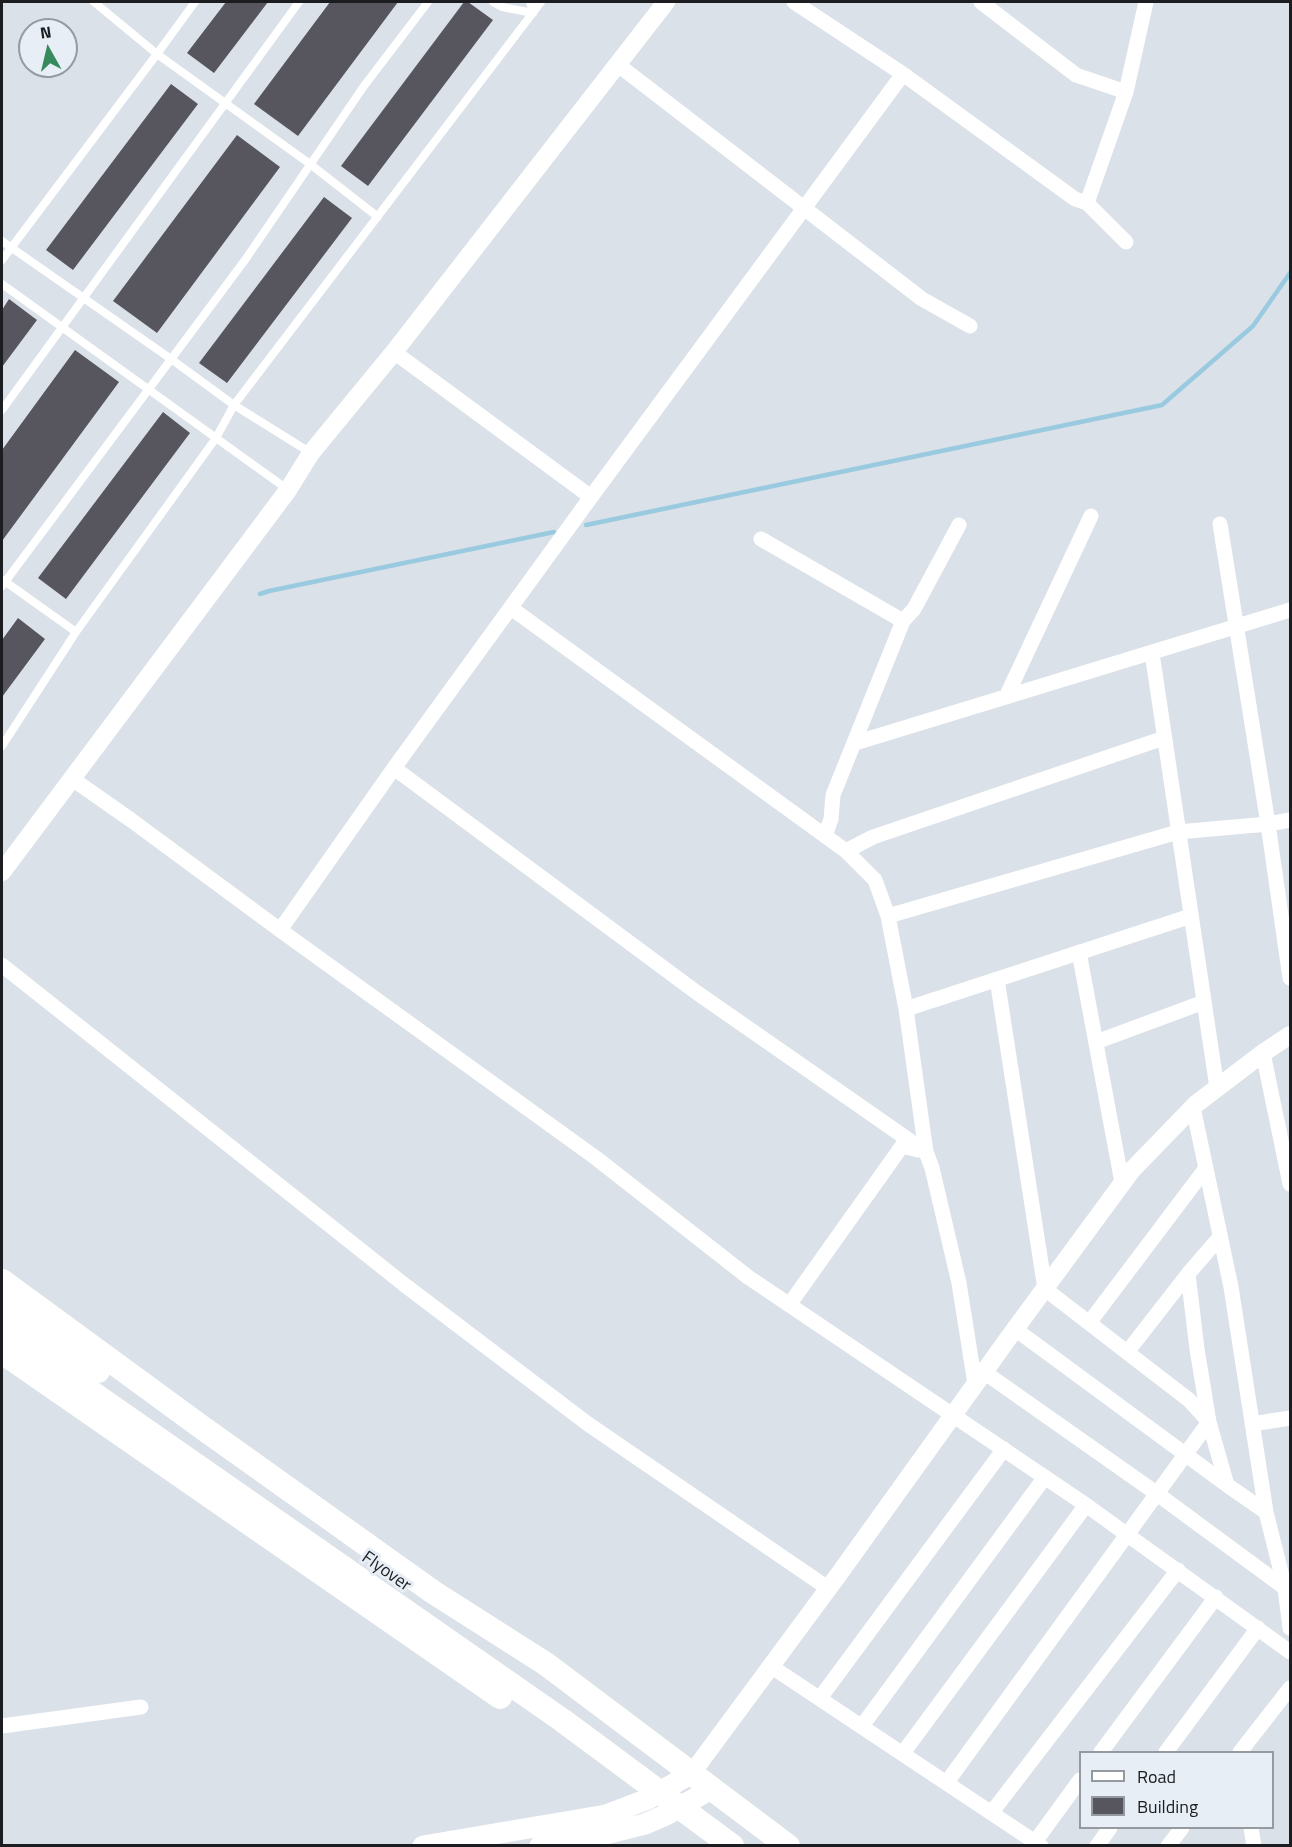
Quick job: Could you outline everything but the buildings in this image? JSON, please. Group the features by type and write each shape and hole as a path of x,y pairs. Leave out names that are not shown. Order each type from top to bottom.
{"highway":[{"path":"2,1281 433,1592 546,1664 788,1845"},
{"name":"Flyover","path":"2,1303 518,1663 768,1845"},
{"name":"Flyover","path":"2,1330 552,1713 732,1845"},
{"path":"2,1352 648,1799 710,1845"}],"main road":[{"path":"423,1845 606,1815 648,1799 692,1773"},
{"path":"540,1845 597,1836 645,1824 668,1814 711,1789"}],"street":[{"path":"2,872 288,490 311,453 394,351 666,2"},
{"path":"794,2 903,74 1075,199 1087,203 1126,242"},
{"path":"981,2 1076,75 1126,92"},
{"path":"1087,203 1126,92 1146,2"},
{"path":"616,64 922,299 970,326"},
{"path":"280,930 394,768 591,497 903,74"},
{"path":"394,351 591,497"},
{"path":"1006,697 1091,516"},
{"path":"1220,524 1290,978"},
{"path":"825,836 831,819 833,795 903,621 914,609 959,525"},
{"path":"761,539 903,621"},
{"path":"512,608 846,851 875,880 888,916 906,1009 926,1152 932,1168 980,1378 1156,1493 1285,1588"},
{"path":"855,743 1290,610"},
{"path":"1152,653 1217,1088"},
{"path":"846,851 873,837 1164,738"},
{"path":"394,768 696,992 926,1152"},
{"path":"71,778 596,1158 748,1277 1046,1477 1290,1652"},
{"path":"888,916 1179,832 1290,820"},
{"path":"906,1009 1191,916"},
{"path":"1079,952 1122,1183"},
{"path":"2,965 406,1286 588,1424 829,1589"},
{"path":"997,979 1045,1289 1189,1400 1209,1422"},
{"path":"1096,1042 1204,1002"},
{"path":"692,1773 829,1589 1132,1170 1193,1107 1290,1035"},
{"path":"1263,1053 1290,1184"},
{"path":"1193,1107 1231,1287 1266,1512 1285,1588 1290,1628"},
{"path":"789,1305 902,1146 926,1152"},
{"path":"1089,1323 1206,1168"},
{"path":"1128,1351 1220,1237"},
{"path":"1188,1274 1209,1422 1227,1485"},
{"path":"1015,1329 1266,1512"},
{"path":"1252,1424 1290,1418"},
{"path":"947,1782 1209,1422"},
{"path":"820,1698 1004,1449"},
{"path":"862,1726 1046,1477"},
{"path":"903,1753 1086,1505"},
{"path":"992,1812 1178,1570"},
{"path":"1102,1751 1215,1597"},
{"path":"1167,1751 1258,1628"},
{"path":"772,1666 992,1812 1036,1844 1079,1781"},
{"path":"1242,1751 1290,1688"},
{"path":"2,1726 141,1707"},
{"path":"1097,1845 1109,1829"},
{"path":"1168,1845 1180,1829"},
{"path":"1251,1829 1254,1845"}],"lane":[{"path":"94,2 158,54 310,164 378,217"},
{"path":"2,260 195,2"},
{"path":"2,410 299,2"},
{"path":"76,632 3,582 245,260 364,86 428,2"},
{"path":"493,2 502,7 533,13"},
{"path":"530,2 533,13"},
{"path":"2,746 76,632 216,438 234,405 541,2"},
{"path":"2,241 234,405 311,453"},
{"path":"2,284 288,490"}],"waterway":[{"path":"586,525 1162,405 1253,326 1290,273"},
{"path":"260,594 554,532"}]}
